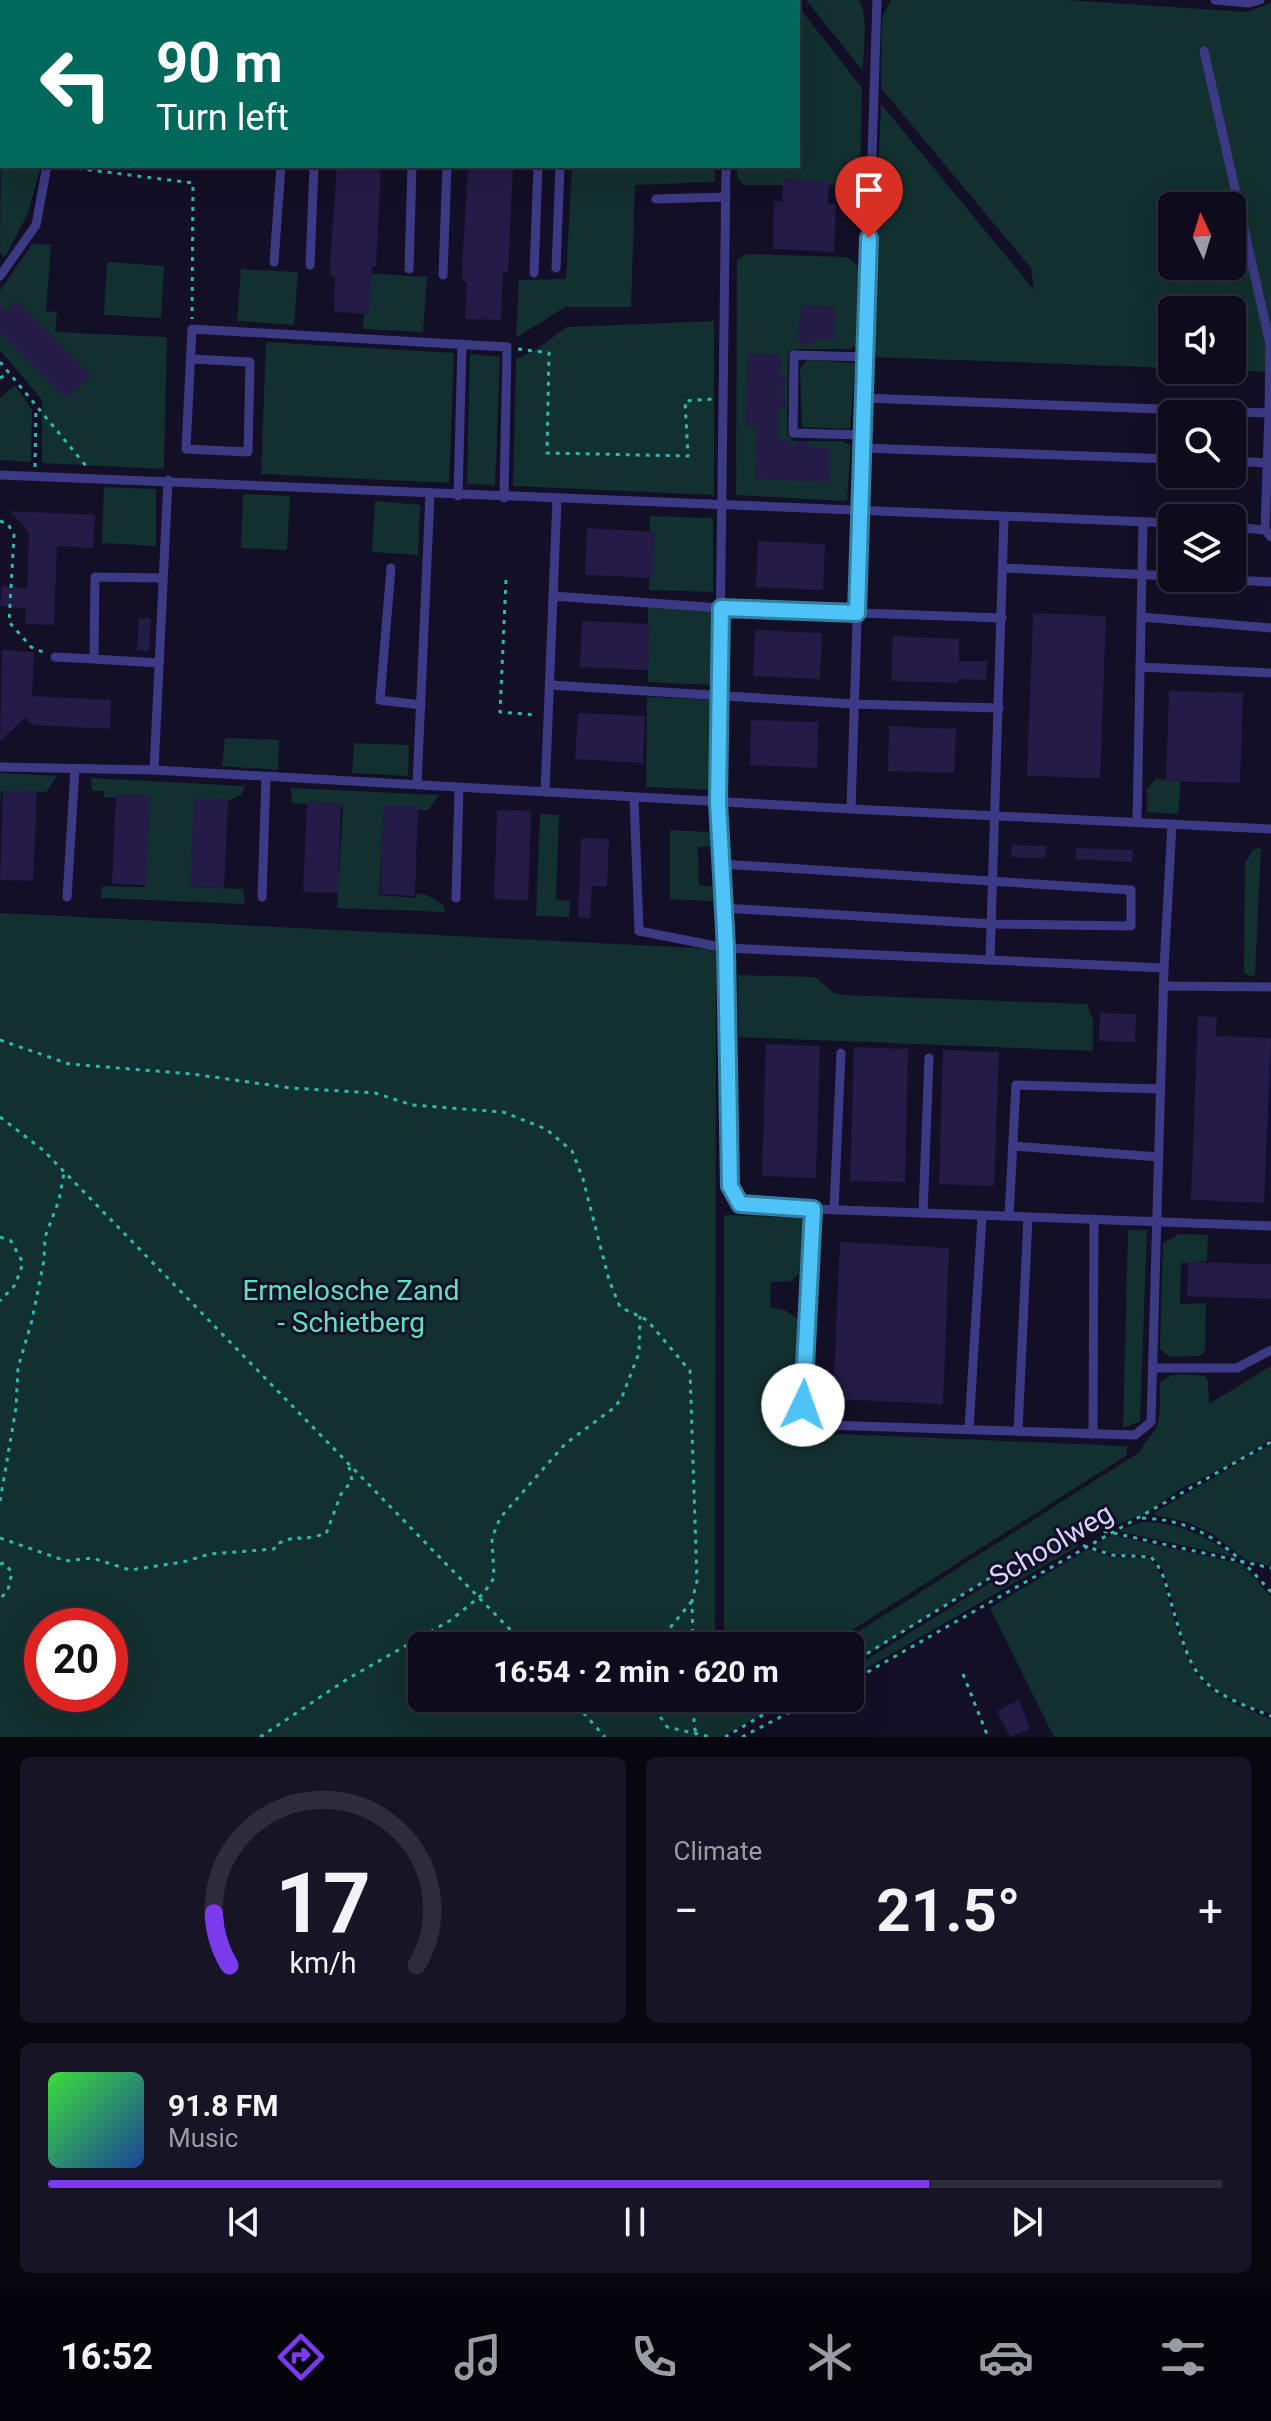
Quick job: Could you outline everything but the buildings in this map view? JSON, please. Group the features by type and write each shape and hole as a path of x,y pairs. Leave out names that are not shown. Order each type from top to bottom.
{"lane":[{"path":"851,809 877,0"},
{"path":"1215,0 1249,3 1260,0"},
{"path":"1204,51 1270,344 1268,534 1246,530"},
{"path":"0,276 36,225 47,168"},
{"path":"274,262 281,168"},
{"path":"310,265 314,168"},
{"path":"409,269 412,168"},
{"path":"443,275 447,168"},
{"path":"534,273 538,168"},
{"path":"556,268 560,168"},
{"path":"726,168 718,802 726,948 730,1186 740,1204 1271,1226"},
{"path":"656,199 726,197"},
{"path":"191,359 250,362 248,452 186,449 192,329 507,347 504,498"},
{"path":"458,496 462,344"},
{"path":"862,435 793,433 794,355 865,357"},
{"path":"863,398 1269,413"},
{"path":"862,448 1158,459"},
{"path":"1246,462 1267,463"},
{"path":"0,475 168,480 859,513 1158,523"},
{"path":"154,770 168,480"},
{"path":"417,785 430,494"},
{"path":"545,792 557,500"},
{"path":"990,960 1004,518"},
{"path":"1137,822 1143,522"},
{"path":"391,568 380,700 421,705"},
{"path":"1003,568 1158,576"},
{"path":"94,659 95,577 163,578"},
{"path":"1246,581 1271,582"},
{"path":"553,596 721,608 1002,618"},
{"path":"1141,617 1271,628"},
{"path":"55,657 159,663"},
{"path":"1140,667 1271,673"},
{"path":"550,685 854,704 999,708"},
{"path":"0,767 154,770 1271,829"},
{"path":"67,897 75,769"},
{"path":"262,897 266,777"},
{"path":"456,898 459,788"},
{"path":"634,797 639,931 726,948 1164,968"},
{"path":"813,1209 803,1405 827,1425 1135,1435 1151,1422 1164,968 1172,824"},
{"path":"721,864 1131,890 1131,926 992,924 724,908"},
{"path":"1164,986 1271,987"},
{"path":"834,1210 841,1053"},
{"path":"923,1213 929,1058"},
{"path":"1009,1216 1016,1085 1161,1089"},
{"path":"1013,1146 1159,1157"},
{"path":"969,1429 982,1216"},
{"path":"1018,1431 1028,1217"},
{"path":"1093,1434 1094,1220"},
{"path":"1153,1368 1237,1368 1271,1350"}],"path":[{"path":"70,168 193,183 192,329"},
{"path":"507,347 549,353 547,453 688,456 685,401 724,399"},
{"path":"0,362 96,478"},
{"path":"0,378 9,373"},
{"path":"35,476 36,407"},
{"path":"0,521 8,524 14,535 9,622 31,647 55,657"},
{"path":"506,580 500,712 548,715"},
{"path":"0,1040 69,1064 192,1074 291,1088 375,1093 412,1105 503,1112 546,1129 572,1151 583,1179 609,1280 620,1307 640,1316 661,1333 690,1371 697,1581 692,1601 693,1632"},
{"path":"0,1117 31,1140 64,1172 513,1632"},
{"path":"0,1501 16,1408 18,1368 32,1320 44,1260 45,1237 59,1200 64,1172"},
{"path":"0,1237 11,1241 23,1263 15,1285 0,1301"},
{"path":"260,1737 349,1678 451,1620 480,1597 494,1578 492,1538 500,1518 565,1444 615,1407 622,1397 639,1353 640,1316"},
{"name":"Schoolweg","path":"864,1674 1271,1442"},
{"path":"0,1538 66,1561 92,1558 130,1570 183,1562 210,1554 274,1549 276,1544 296,1537 302,1539 326,1534 341,1494 352,1481 348,1464"},
{"path":"1142,1518 1168,1519 1223,1545 1244,1562 1271,1592"},
{"path":"864,1655 1037,1549 1084,1530 1109,1532 1271,1568"},
{"path":"1059,1539 1112,1555 1151,1557 1164,1575 1184,1647 1197,1675 1213,1690 1271,1716"},
{"path":"0,1564 4,1563 12,1572 13,1580 0,1599"},
{"path":"668,1632 692,1601"},
{"path":"963,1674 988,1737"},
{"path":"583,1712 605,1737"},
{"path":"657,1712 667,1727 711,1737"},
{"path":"696,1712 698,1735"},
{"path":"725,1737 768,1712"},
{"path":"742,1737 790,1712"}],"green space":[{"path":"806,0 859,0 865,25 863,71"},
{"path":"891,0 1067,0 1247,12 1271,3 1271,372 1246,371 1246,296 1158,296 1158,367 871,357 881,104 1034,290 1031,268 881,88 882,17"},
{"path":"800,9 862,88 860,180 855,185 744,185 737,178 737,168 800,168"},
{"path":"1,168 40,168 28,213 5,257 0,253"},
{"path":"572,168 715,168 715,182 635,185 631,307 565,307 516,338 519,280 566,279"},
{"path":"32,244 51,245 46,311 57,312 55,332 167,337 164,469 42,463 42,400 0,350 0,291"},
{"path":"746,254 847,257 858,266 856,346 849,349 796,349 788,354 787,435 794,441 843,441 851,446 847,501 736,495 737,260"},
{"path":"107,262 164,266 161,318 104,315"},
{"path":"241,269 298,272 294,325 237,321"},
{"path":"366,273 427,277 423,332 363,329"},
{"path":"714,321 714,495 513,486 516,359 539,348 566,327"},
{"path":"266,342 454,353 449,483 261,474"},
{"path":"470,354 500,357 495,485 467,484"},
{"path":"807,360 855,363 850,429 802,427 800,368"},
{"path":"15,385 32,410 31,462 0,460 0,398"},
{"path":"104,487 156,489 156,546 102,543"},
{"path":"243,494 290,496 287,550 241,548"},
{"path":"375,501 420,505 418,555 372,552"},
{"path":"650,516 713,518 713,592 649,590"},
{"path":"648,605 711,607 711,685 648,682"},
{"path":"647,697 712,700 711,790 646,787"},
{"path":"225,738 279,740 278,770 222,766"},
{"path":"354,743 409,745 408,776 352,773"},
{"path":"0,773 57,776 46,792 1,791 0,802"},
{"path":"91,778 245,786 241,795 227,801 193,887 243,889 245,904 101,898 102,886 145,887 148,800 104,797 103,791 92,791"},
{"path":"1155,779 1181,780 1178,814 1147,812 1147,790"},
{"path":"291,788 439,795 428,810 384,808 379,895 416,898 417,893 427,895 443,905 445,912 337,908 343,806 292,803"},
{"path":"540,814 559,815 556,900 570,901 569,917 536,916"},
{"path":"670,830 710,832 724,839 727,846 698,847 699,885 727,888 727,902 670,899"},
{"path":"1261,847 1255,976 1244,972 1245,863 1252,851"},
{"name":"Ermelosche Zand - Schietberg","path":"0,913 716,949 715,1632 408,1632 408,1712 767,1712 721,1737 0,1737"},
{"path":"738,975 815,977 832,992 843,995 1087,1004 1093,1020 1093,1051 739,1037"},
{"path":"724,1215 804,1218 802,1272 790,1281 771,1282 770,1307 785,1310 800,1321 797,1403 800,1422 809,1430 815,1433 1127,1446 1127,1455 849,1632 724,1632"},
{"path":"1128,1230 1147,1230 1140,1421 1123,1428"},
{"path":"1179,1234 1208,1235 1207,1261 1181,1263 1180,1304 1206,1303 1205,1351 1199,1356 1170,1357 1160,1349 1163,1243"},
{"path":"1271,1366 1271,1439 1240,1460 1180,1489 1145,1514 1105,1529 1072,1532 1037,1547 864,1657 864,1632 858,1632 1141,1451 1157,1425 1160,1383 1164,1379 1181,1374 1205,1376 1209,1404"},
{"path":"1271,1444 1271,1566 1246,1560 1211,1533 1186,1522 1152,1514"},
{"path":"1142,1522 1192,1532 1235,1557 1118,1531"},
{"path":"1113,1535 1242,1564 1271,1597 1271,1714 1227,1697 1202,1677 1186,1648 1160,1565 1151,1556 1112,1554 1093,1546"},
{"path":"1059,1540 1080,1545 864,1670 864,1661"},
{"path":"1088,1549 1112,1557 1150,1558 1163,1580 1177,1630 1192,1666 1212,1690 1271,1719 1271,1737 1054,1737 990,1608"}],"route":[{"path":"803,1405 813,1209 740,1204 730,1186 726,948 718,802 721,608 857,613 869,238"}]}
